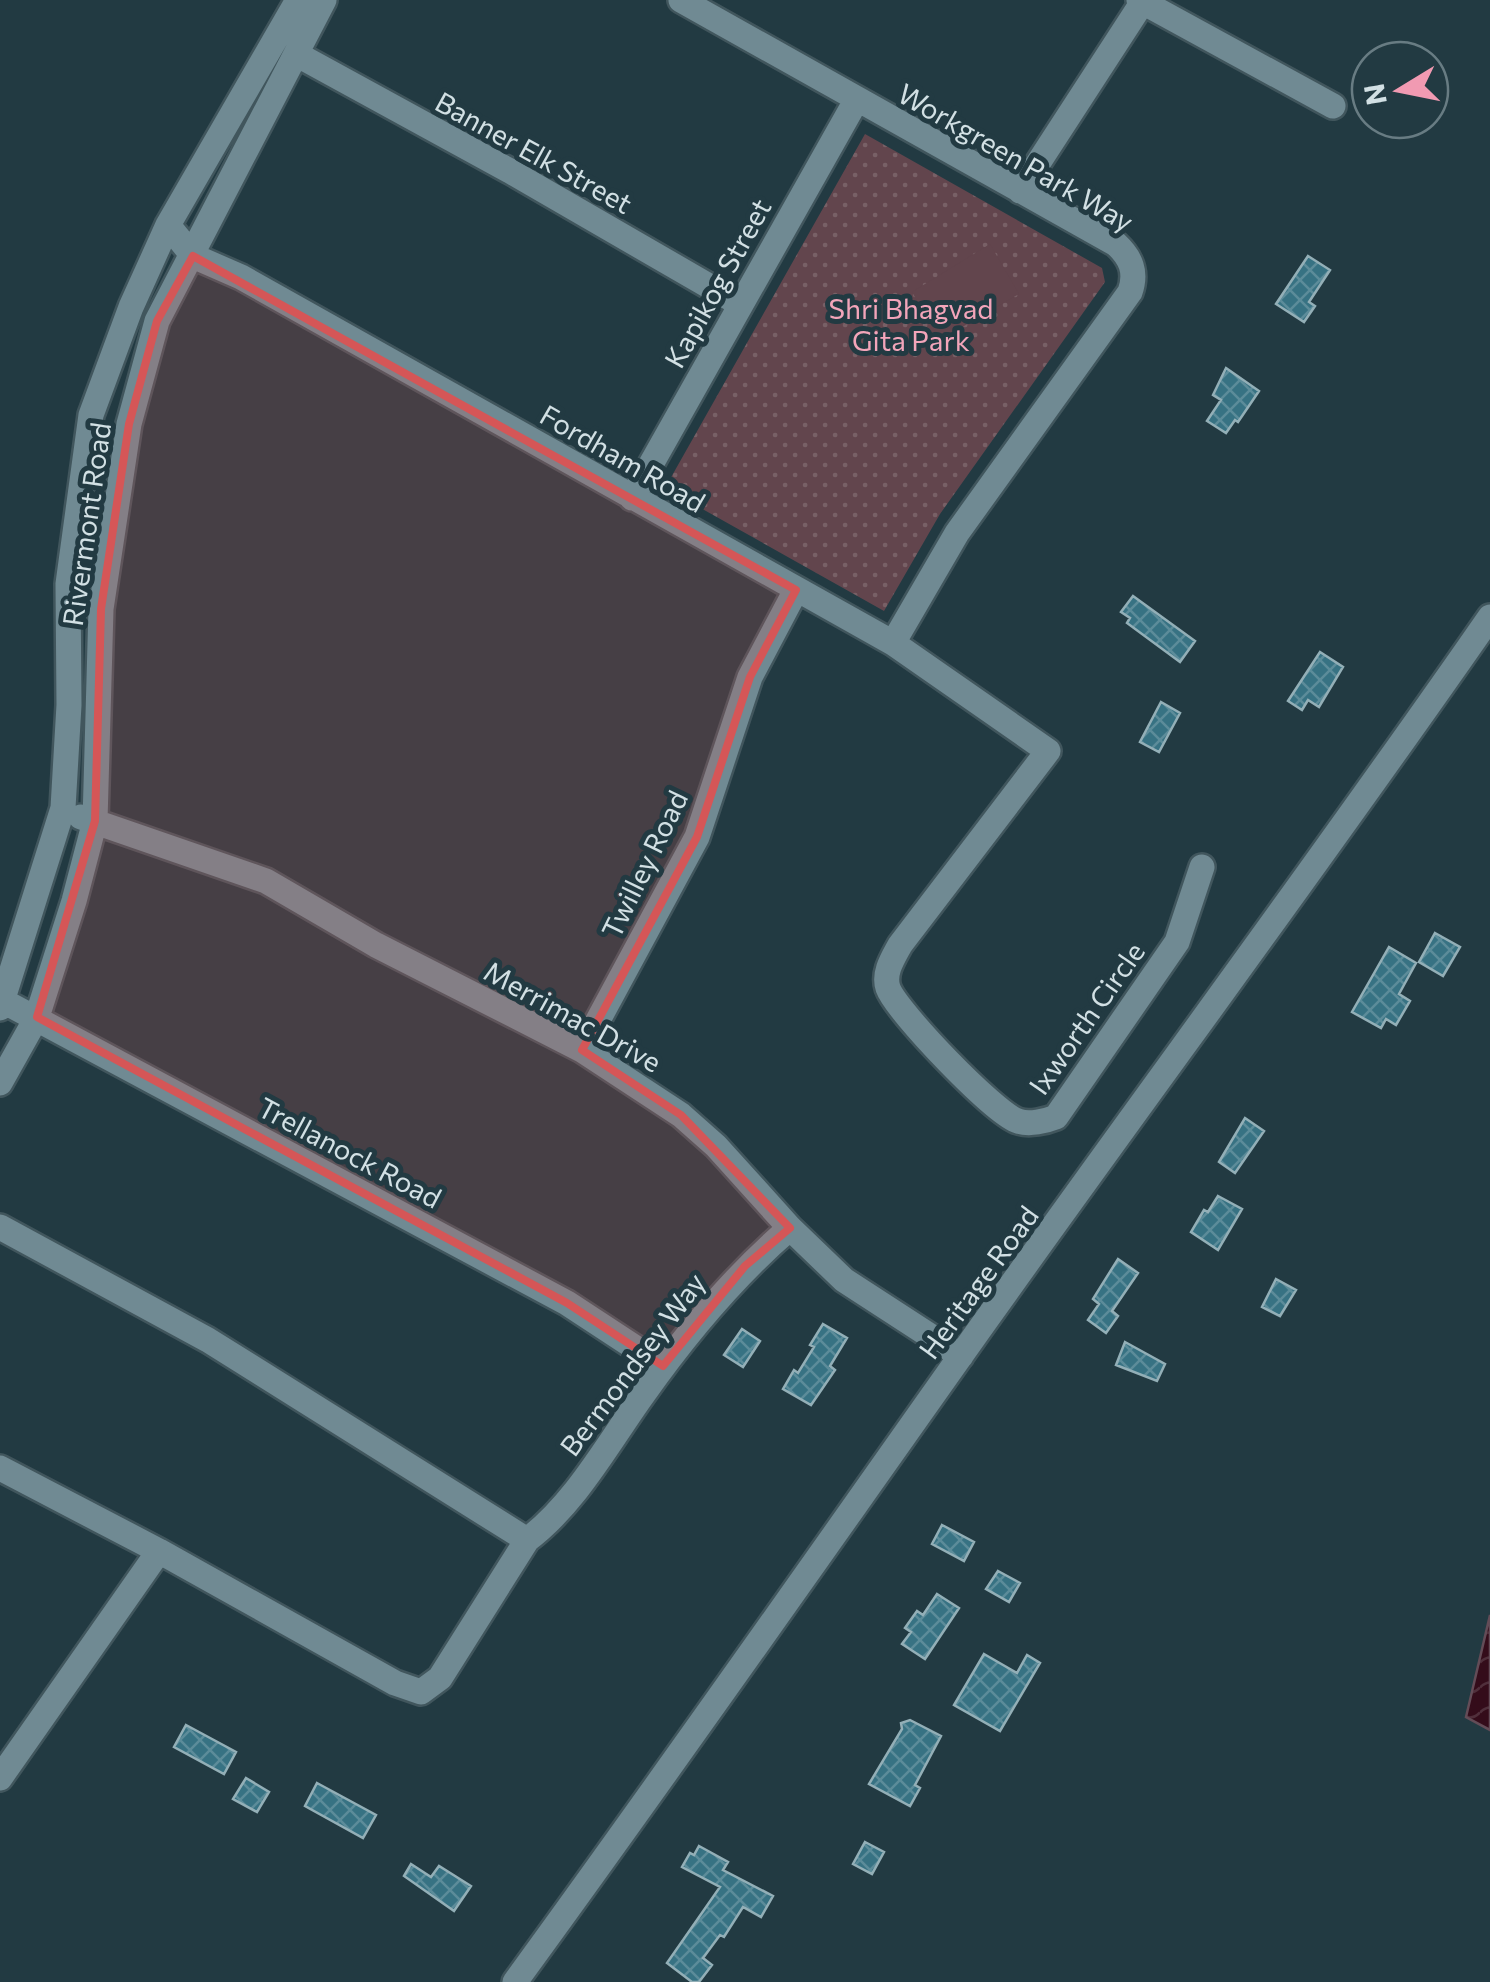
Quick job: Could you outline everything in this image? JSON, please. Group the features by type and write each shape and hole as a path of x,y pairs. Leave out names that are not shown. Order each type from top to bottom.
{"street":[{"name":"Rivermont Road","path":"2,1004 62,811 69,705 68,584 91,415 131,307 168,225 298,0"},
{"name":"Rivermont Road","path":"0,1083 37,1017 95,821 101,610 129,424 158,321 324,0"},
{"name":"Workgreen Park Way","path":"681,0 1116,244 1132,265 1133,285 958,533 893,643"},
{"path":"1020,191 1142,1 1334,106"},
{"name":"Banner Elk Street","path":"298,55 740,304"},
{"name":"Kapikog Street","path":"632,498 857,99"},
{"name":"Fordham Road","path":"168,225 192,256 241,277 893,643 1048,751"},
{"name":"Twilley Road","path":"582,1050 697,837 750,677 796,590"},
{"name":"Heritage Road","path":"515,1982 764,1640 961,1356 1323,857 1490,617"},
{"name":"Ixworth Circle","path":"1048,751 900,945 888,968 887,987 898,1003 961,1074 998,1108 1019,1122 1046,1122 1056,1117 1177,942 1202,867"},
{"name":"Merrimac Drive","path":"62,811 266,880 376,944 582,1050 681,1115 716,1146 790,1228 844,1280 961,1356"},
{"name":"Trellanock Road","path":"2,1004 37,1017 567,1304 662,1366"},
{"path":"0,1227 208,1340 527,1540"},
{"name":"Bermondsey Way","path":"159,1551 394,1683 421,1692 440,1678 527,1540 554,1520 662,1366 745,1266 790,1228"},
{"path":"0,1468 159,1551 0,1778"}],"highlighted area":[{"path":"193,256 796,590 750,677 697,837 582,1050 681,1115 790,1228 745,1266 663,1366 567,1303 37,1017 95,821 101,609 129,424 157,321"}],"green space":[{"name":"Shri Bhagvad Gita Park","path":"865,134 1102,268 1105,282 940,514 884,611 665,488"},
{"path":"990,244 1019,294 940,340 912,292"}],"water":[{"path":"1490,1615 1490,1730 1466,1717"}],"building":[{"path":"1308,256 1330,270 1309,302 1315,306 1304,322 1276,304"},
{"path":"1226,368 1259,391 1226,433 1207,421 1221,400 1213,395"},
{"path":"1133,596 1195,641 1180,662 1127,623 1130,618 1121,612"},
{"path":"1320,652 1343,667 1319,707 1308,700 1302,710 1288,701"},
{"path":"1161,702 1180,713 1159,752 1140,742"},
{"path":"1435,933 1460,947 1443,976 1419,962"},
{"path":"1389,947 1416,963 1399,994 1410,1001 1396,1025 1386,1019 1381,1028 1352,1012"},
{"path":"1245,1118 1264,1131 1235,1173 1219,1162"},
{"path":"1218,1196 1242,1209 1218,1250 1191,1232"},
{"path":"1118,1259 1138,1273 1112,1311 1118,1316 1106,1333 1088,1320 1099,1304 1093,1299"},
{"path":"1276,1279 1296,1290 1280,1316 1262,1307"},
{"path":"823,1324 847,1338 830,1366 835,1370 811,1405 783,1389 814,1347 810,1345"},
{"path":"742,1329 760,1341 743,1367 724,1355"},
{"path":"1125,1342 1165,1364 1157,1381 1116,1365"},
{"path":"942,1525 974,1542 964,1561 932,1544"},
{"path":"998,1571 1020,1583 1009,1602 986,1589"},
{"path":"937,1594 959,1608 925,1659 902,1644 911,1632 905,1628 917,1611 923,1615"},
{"path":"984,1654 1017,1673 1027,1655 1040,1663 1000,1731 954,1705"},
{"path":"910,1720 941,1736 915,1785 920,1788 910,1806 869,1784 902,1729 901,1723"},
{"path":"186,1725 236,1752 224,1774 174,1747"},
{"path":"246,1778 269,1792 257,1812 233,1799"},
{"path":"317,1783 376,1815 363,1838 305,1806"},
{"path":"865,1842 884,1852 872,1874 853,1864"},
{"path":"699,1846 728,1862 723,1870 773,1896 761,1917 743,1907 724,1937 720,1935 703,1958 712,1965 699,1982 692,1982 667,1963 720,1887 682,1867"},
{"path":"411,1864 431,1877 439,1866 471,1886 454,1911 404,1876"}]}
